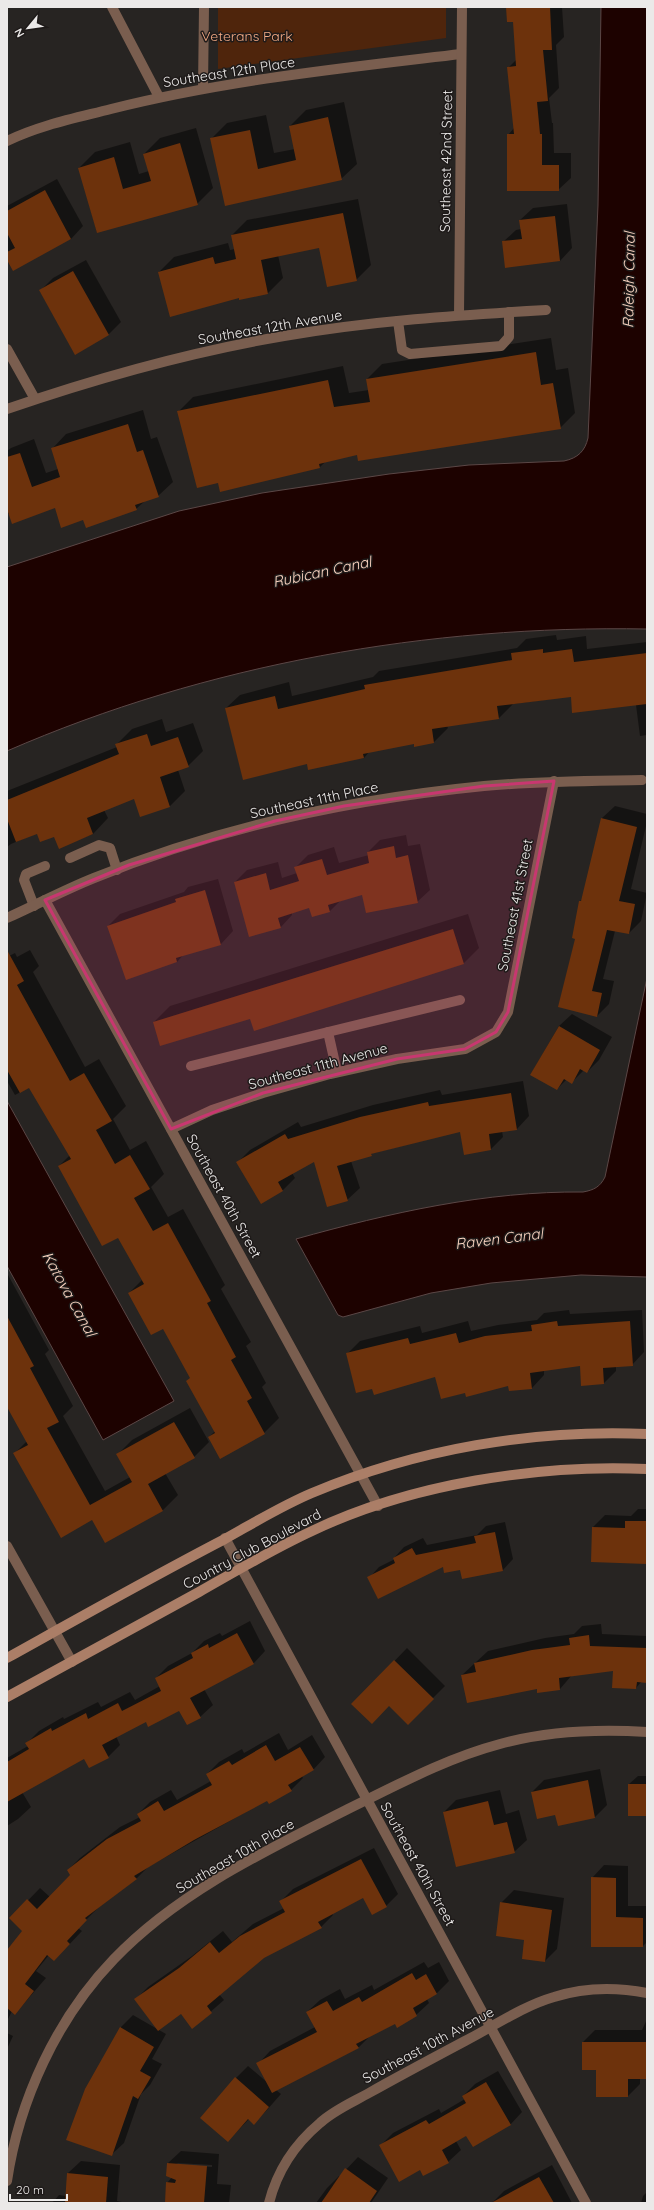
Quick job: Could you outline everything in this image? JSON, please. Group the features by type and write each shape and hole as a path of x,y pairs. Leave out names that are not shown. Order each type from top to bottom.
{"main road":[{"name":"Country Club Boulevard","path":"7,1658 225,1538 311,1494 361,1475 428,1455 516,1439 588,1434 647,1434"},
{"name":"Country Club Boulevard","path":"7,1697 312,1530 378,1506 460,1484 502,1476 586,1469 647,1469"}],"street":[{"path":"112,7 159,97"},
{"path":"203,88 204,7"},
{"name":"Southeast 42nd Street","path":"459,315 462,7"},
{"name":"Southeast 12th Place","path":"7,141 52,124 159,97 203,88 348,67 461,54"},
{"name":"Southeast 12th Avenue","path":"7,409 78,386 172,360 283,336 398,321 459,315 546,310"},
{"path":"398,321 402,350 410,354 501,346 509,337 509,312"},
{"path":"7,349 35,400"},
{"name":"Southeast 11th Place","path":"7,918 45,900 117,870 202,842 275,821 344,806 468,788 554,781 642,780"},
{"name":"Southeast 41st Street","path":"496,1032 508,1012 554,781"},
{"path":"70,858 99,845 110,848 117,870"},
{"path":"34,906 24,880 26,874 45,866"},
{"name":"Southeast 40th Street","path":"45,900 378,1506"},
{"path":"191,1066 460,1000"},
{"path":"328,1032 337,1072"},
{"name":"Southeast 11th Avenue","path":"171,1129 212,1110 263,1092 337,1072 397,1059 465,1050 496,1032"},
{"name":"Southeast 40th Street","path":"225,1538 586,2203"},
{"path":"7,1546 72,1662"},
{"path":"367,1800 442,1764 500,1744 559,1733 647,1732"},
{"name":"Southeast 10th Place","path":"7,2181 21,2121 44,2062 75,2008 114,1959 163,1916 217,1880 367,1800"},
{"name":"Southeast 10th Avenue","path":"269,2203 272,2191 284,2165 301,2141 321,2122 405,2073 522,2011 561,1995 588,1989 623,1989 647,1993"}],"highlighted area":[{"path":"554,781 508,1012 496,1032 465,1049 397,1059 263,1093 171,1129 45,900 129,865 275,821 344,806 484,786"}],"green space":[{"name":"Veterans Park","path":"218,7 446,7 446,38 218,69"}],"water":[{"path":"601,7 647,7 647,629 565,630 483,634 401,643 320,656 240,673 161,695 83,721 7,751 7,567 179,511 262,493 389,474 469,465 564,461 577,456 583,450 588,438 598,205"},
{"name":"Raven Canal","path":"647,978 647,1277 581,1275 491,1283 431,1293 343,1317 338,1315 296,1239 402,1212 438,1205 510,1195 583,1192 599,1186 605,1177"},
{"name":"Katova Canal","path":"7,1101 174,1401 103,1440 7,1266"}],"building":[{"path":"506,7 550,7 552,50 543,50 548,101 537,102 540,134 542,134 542,165 559,165 559,191 507,191 507,134 514,134 507,67 516,66 513,22 507,22"},
{"path":"328,117 342,180 225,206 210,138 250,130 258,169 296,160 289,126"},
{"path":"180,143 198,205 97,233 78,168 114,157 123,189 151,181 143,154"},
{"path":"45,190 71,239 13,271 7,260 7,252 15,248 7,233 7,211"},
{"path":"343,213 357,281 327,287 319,248 261,260 268,294 239,300 239,298 170,317 158,272 213,257 215,264 236,259 231,235"},
{"path":"555,216 560,261 505,268 502,241 522,239 519,220"},
{"path":"73,271 109,335 75,355 39,290"},
{"path":"536,352 541,385 553,383 561,429 358,461 357,455 319,464 320,468 220,492 218,483 197,488 177,411 328,380 334,407 370,402 366,379"},
{"path":"128,424 137,452 143,450 159,497 135,505 137,510 86,528 83,520 61,528 55,508 12,524 7,509 7,457 20,453 32,487 60,477 51,448"},
{"path":"543,649 543,653 572,649 574,662 647,653 647,704 572,713 571,697 497,706 499,719 432,729 434,743 414,747 414,744 363,754 364,758 308,770 307,764 243,780 225,708 275,696 278,709 365,689 364,685 512,660 511,653"},
{"path":"147,734 151,746 178,737 189,767 160,777 170,807 140,817 134,799 87,818 93,834 59,849 54,837 40,842 37,834 16,842 7,819 7,800 119,754 115,744"},
{"path":"601,818 637,827 619,901 635,904 629,934 607,930 592,991 602,993 597,1017 558,1007 575,939 572,938 579,901 581,901"},
{"path":"394,846 396,858 408,855 418,903 366,913 362,895 328,905 330,912 312,917 309,908 278,918 281,928 249,937 234,882 266,873 270,890 299,881 294,867 322,859 327,875 369,863 367,852"},
{"path":"205,890 221,945 176,958 177,962 126,980 107,926 176,902 175,899"},
{"path":"453,929 464,964 254,1031 250,1019 160,1046 153,1022"},
{"path":"7,950 24,981 17,985 70,1081 84,1073 112,1121 96,1130 115,1164 130,1155 150,1189 134,1198 153,1231 168,1223 211,1301 207,1303 236,1357 231,1360 252,1398 247,1401 265,1434 220,1459 208,1437 215,1433 186,1381 190,1378 163,1329 151,1335 128,1293 144,1284 118,1238 102,1246 58,1166 71,1159 29,1088 20,1093 7,1070"},
{"path":"559,1026 600,1050 587,1073 580,1069 572,1084 564,1079 557,1090 530,1075"},
{"path":"511,1093 517,1130 489,1134 491,1150 464,1155 460,1132 371,1154 372,1156 337,1166 348,1201 327,1207 314,1162 278,1182 283,1191 261,1204 236,1162 285,1134 288,1139 360,1117 428,1102 429,1106"},
{"path":"7,1316 34,1366 30,1368 59,1422 47,1428 90,1505 132,1482 116,1454 174,1422 195,1458 148,1484 163,1511 105,1543 92,1520 61,1538 13,1453 28,1445 7,1407"},
{"path":"557,1321 558,1326 630,1321 633,1366 603,1368 604,1384 581,1386 580,1366 530,1373 532,1389 509,1391 508,1386 466,1397 465,1393 441,1399 435,1377 374,1395 372,1389 356,1393 346,1353 408,1338 410,1344 456,1333 459,1343 485,1336 532,1331 531,1325"},
{"path":"625,1521 647,1521 647,1564 591,1562 592,1527 625,1528"},
{"path":"495,1532 503,1571 462,1579 460,1570 444,1573 443,1567 378,1599 367,1577 395,1563 393,1558 412,1548 416,1555 476,1543 474,1536"},
{"path":"237,1633 254,1664 190,1698 201,1718 187,1725 179,1711 148,1727 146,1722 102,1745 109,1758 89,1768 84,1759 7,1802 7,1762 29,1749 25,1743 51,1728 52,1731 86,1713 88,1719 118,1703 122,1711 161,1691 155,1678 193,1658 191,1653 208,1644 209,1648"},
{"path":"589,1635 590,1646 647,1648 647,1683 637,1682 636,1689 612,1688 613,1671 559,1678 560,1690 537,1693 537,1689 467,1703 461,1675 476,1672 474,1663 532,1650 570,1645 569,1638"},
{"path":"394,1660 434,1699 408,1725 389,1706 372,1724 351,1704"},
{"path":"266,1745 275,1761 300,1747 314,1770 288,1785 292,1791 269,1804 267,1801 194,1840 134,1876 137,1879 85,1918 87,1920 67,1941 70,1944 54,1961 47,1955 25,1984 34,1991 15,2015 7,2008 7,1950 22,1931 9,1918 27,1899 37,1909 70,1875 67,1870 107,1839 141,1821 137,1814 158,1801 164,1811 212,1785 206,1774 229,1761 232,1765"},
{"path":"588,1780 595,1818 558,1826 555,1815 537,1819 531,1792"},
{"path":"628,1784 647,1784 647,1816 628,1816"},
{"path":"488,1801 494,1825 507,1822 515,1853 456,1867 443,1812"},
{"path":"361,1859 387,1907 372,1915 363,1898 318,1922 322,1928 264,1958 207,2006 212,2013 192,2029 181,2014 158,2031 134,1999 179,1968 210,1942 219,1953 240,1936 285,1912 279,1901"},
{"path":"591,1877 616,1878 616,1917 643,1918 643,1947 591,1947"},
{"path":"500,1902 552,1910 545,1962 522,1959 524,1940 496,1936"},
{"path":"412,1973 416,1980 426,1974 437,1994 413,2008 417,2016 397,2028 395,2024 356,2044 359,2048 272,2093 256,2063 317,2032 306,2012 327,2001 333,2011 359,1997 362,2002"},
{"path":"120,2027 154,2047 140,2071 151,2077 138,2099 133,2096 112,2156 66,2140 85,2089"},
{"path":"582,2042 646,2042 646,2079 628,2079 628,2097 596,2097 596,2070 582,2070"},
{"path":"235,2077 269,2107 254,2125 248,2119 228,2142 200,2118"},
{"path":"486,2082 511,2125 473,2147 466,2136 442,2150 449,2163 423,2176 420,2170 399,2182 379,2145 426,2120 429,2124 466,2103 462,2096"},
{"path":"167,2163 207,2166 204,2203 165,2203 166,2182 175,2183 176,2180 166,2176"},
{"path":"345,2168 377,2191 369,2203 321,2203"},
{"path":"67,2173 108,2177 106,2203 65,2203"},
{"path":"539,2177 554,2203 491,2203"}],"water label":[{"name":"Raleigh Canal","path":"629,280"},
{"name":"Rubican Canal","path":"322,572"}]}
